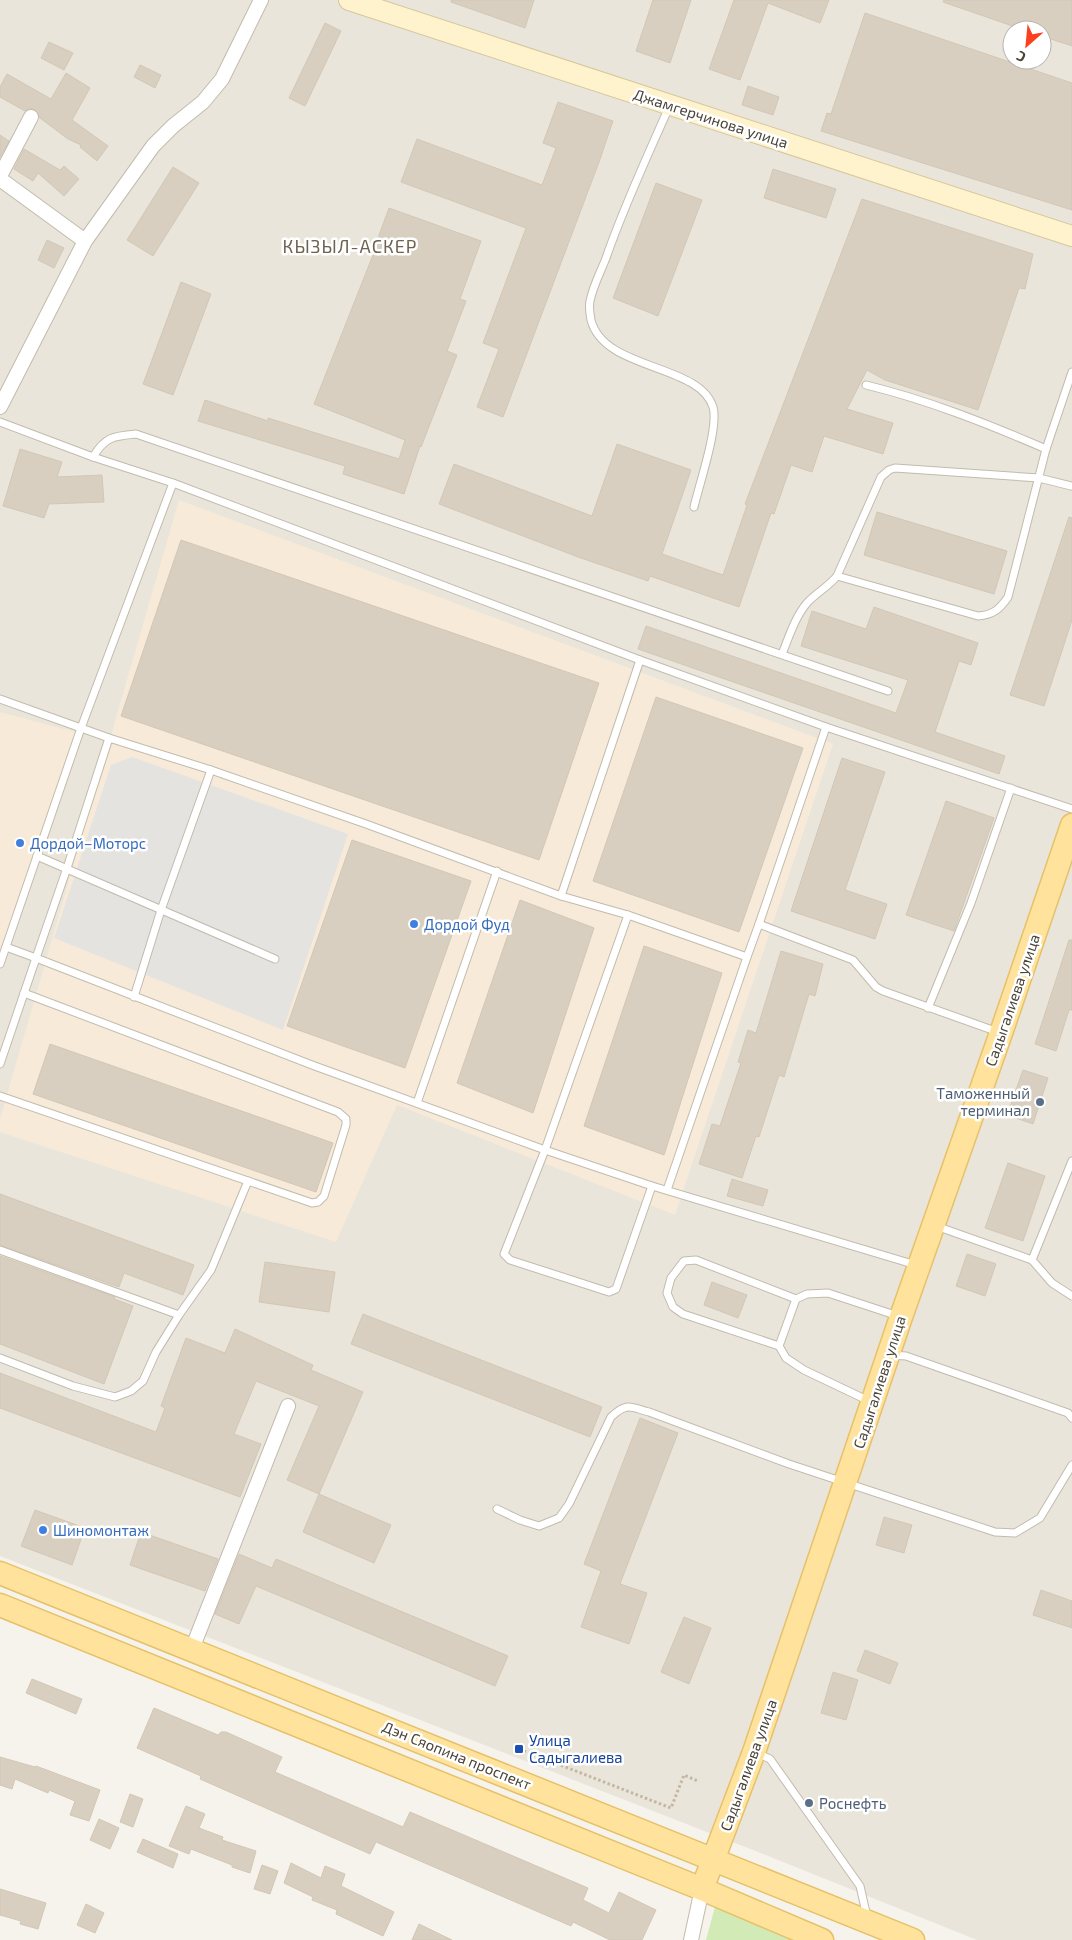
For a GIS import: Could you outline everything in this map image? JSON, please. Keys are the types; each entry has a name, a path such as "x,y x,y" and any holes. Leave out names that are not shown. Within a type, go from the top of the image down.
{"main road":[{"name":"Садыгалиева улица","path":"702,1889 754,1752 888,1354 1072,825"},
{"name":"Дэн Сяопина проспект","path":"0,1572 714,1858 913,1940"},
{"path":"0,1605 702,1889 822,1940"}],"street":[{"path":"0,407 85,241 153,146 203,102 222,79 261,0"},
{"name":"Джамгерчинова улица","path":"349,0 1072,236"},
{"path":"31,117 0,177 85,241"},
{"path":"192,1649 288,1406"},
{"name":"Садыгалиева улица","path":"691,1940 702,1889"}],"lane":[{"path":"670,105 619,219 590,301 591,319 598,336 612,348 693,384 707,395 713,408 713,429 694,507"},
{"path":"836,576 978,616 988,615 1000,609 1008,597 1046,449 1072,372"},
{"path":"866,385 906,396 970,418 1046,449"},
{"path":"0,422 92,457 172,483 640,660 826,727 1072,808"},
{"path":"92,457 107,439 120,435 136,434 888,691"},
{"path":"782,654 800,613 808,602 831,583 836,576 881,477 889,470 895,468 1039,478 1071,486"},
{"path":"0,964 81,728 172,483"},
{"path":"561,896 640,660"},
{"path":"0,699 110,738 211,770 561,896 628,915 747,957"},
{"path":"667,1190 826,727"},
{"path":"0,1064 110,738"},
{"path":"134,997 161,910 211,770"},
{"path":"928,1008 971,903 1011,788"},
{"path":"37,856 275,959"},
{"path":"417,1103 497,872"},
{"path":"628,915 545,1150 504,1254 510,1260 609,1292 616,1288 652,1186"},
{"path":"759,924 852,960 876,987 882,991 1001,1033"},
{"path":"6,947 134,997 545,1150 652,1186 919,1266"},
{"path":"0,1096 312,1203 318,1202 324,1196 346,1125 346,1119 338,1112 24,993"},
{"path":"1032,1260 1072,1161"},
{"path":"0,1358 73,1386 115,1396 130,1391 143,1381 156,1352 179,1315 211,1270 248,1181"},
{"path":"933,1224 1032,1260 1052,1283 1072,1296"},
{"path":"0,1250 179,1315"},
{"path":"796,1299 696,1260 684,1262 671,1278 666,1293 674,1307 683,1314 779,1346 786,1358 804,1370 872,1403"},
{"path":"779,1346 796,1299 807,1294 828,1293 901,1317"},
{"path":"888,1354 906,1356 1068,1413 1072,1418"},
{"path":"497,1509 520,1520 540,1526 559,1518 569,1504 611,1417 620,1408 628,1407 649,1412 789,1464 995,1532 1015,1534 1040,1518 1072,1465"},
{"path":"754,1752 770,1759 860,1886 868,1922"}],"path":[{"path":"519,1749 671,1808 684,1775 698,1781"}],"shaded area":[{"name":"КЫЗЫЛ-АСКЕР","path":"0,0 1072,0 1072,1940 977,1940 753,1850 0,1556"},
{"name":"Дордой Фуд","path":"179,500 833,744 675,1215 397,1105 336,1242 0,1132 0,1119"},
{"name":"Дордой–Моторс","path":"0,712 79,733 0,952"},
{"path":"132,757 348,834 283,1030 54,938 111,765"}],"green space":[{"path":"715,1907 800,1940 706,1940"}],"building":[{"path":"451,0 534,0 525,28 451,2"},
{"path":"653,0 691,0 670,63 636,51"},
{"path":"734,0 829,0 820,23 768,3 740,80 709,69"},
{"path":"944,0 1072,0 1072,46 1052,39 1052,20 1002,20 1002,22 943,2"},
{"path":"865,13 1002,59 1002,70 1034,70 1072,83 1072,210 821,131 827,113 831,114"},
{"path":"325,23 341,31 305,106 289,98"},
{"path":"49,42 73,53 64,70 41,58"},
{"path":"140,65 161,75 155,88 134,77"},
{"path":"66,73 90,88 72,120 108,146 97,161 80,147 81,145 68,139 40,118 35,110 30,108 25,111 0,97 0,87 7,74 51,99"},
{"path":"748,86 779,97 773,115 742,105"},
{"path":"558,102 613,121 503,417 477,407 499,349 483,343 526,228 401,182 417,139 542,185 556,148 543,143"},
{"path":"0,135 9,141 0,157"},
{"path":"24,149 60,170 64,166 79,179 64,196 38,173 33,181 14,169"},
{"path":"173,167 199,183 153,256 127,240"},
{"path":"773,169 836,189 826,218 764,198"},
{"path":"656,183 702,200 658,316 613,298"},
{"path":"862,199 1033,254 1025,289 1019,288 978,410 885,380 867,370 847,409 893,423 883,454 824,436 812,472 791,465 774,514 771,513 739,607 650,576 648,581 578,557 439,504 454,464 592,516 617,444 691,470 662,554 723,575 747,505 745,504"},
{"path":"389,208 481,241 460,299 466,301 447,351 457,355 420,446 404,494 343,474 345,466 198,421 205,400 268,421 268,418 399,459 405,440 314,404 375,250"},
{"path":"47,240 64,248 54,268 38,260"},
{"path":"181,282 211,294 173,395 143,384"},
{"path":"20,449 62,462 57,477 102,475 104,502 49,504 44,518 3,506"},
{"path":"877,512 1007,551 994,594 864,555"},
{"path":"1069,517 1072,518 1072,620 1044,706 1010,695"},
{"path":"181,540 599,683 539,860 121,716"},
{"path":"874,607 978,643 971,665 959,661 935,732 1005,756 999,774 638,649 646,626 896,713 908,680 801,646 812,611 866,629"},
{"path":"656,697 803,748 739,932 593,881"},
{"path":"842,758 885,772 845,890 887,904 875,939 791,911"},
{"path":"946,801 994,818 954,931 906,915"},
{"path":"352,840 471,881 405,1068 287,1026"},
{"path":"520,900 594,928 533,1113 457,1083"},
{"path":"1069,940 1072,940 1072,1010 1069,1010 1056,1051 1035,1044"},
{"path":"644,946 722,973 664,1155 584,1126"},
{"path":"781,951 823,964 815,996 809,994 784,1077 779,1075 759,1137 756,1136 742,1178 699,1164 712,1124 720,1126 741,1063 738,1062 748,1030 756,1033"},
{"path":"50,1044 333,1143 316,1192 33,1094"},
{"path":"1023,1070 1048,1078 1033,1124 1007,1115"},
{"path":"1008,1163 1045,1176 1023,1241 985,1228"},
{"path":"732,1179 768,1190 763,1206 727,1196"},
{"path":"0,1194 194,1265 183,1295 124,1273 119,1287 0,1245"},
{"path":"967,1254 996,1264 985,1296 956,1286"},
{"path":"0,1256 115,1297 114,1299 133,1306 104,1384 0,1344"},
{"path":"265,1262 335,1272 329,1312 259,1302"},
{"path":"712,1282 747,1295 738,1318 704,1305"},
{"path":"363,1314 602,1407 590,1437 351,1344"},
{"path":"235,1329 313,1365 311,1370 363,1392 319,1494 287,1480 319,1406 256,1381 234,1434 261,1444 240,1497 0,1408 0,1373 156,1432 165,1408 161,1406 186,1338 225,1353"},
{"path":"640,1418 678,1433 620,1584 647,1593 629,1644 581,1627 601,1571 584,1564"},
{"path":"319,1494 391,1525 374,1563 303,1532"},
{"path":"35,1510 85,1528 72,1565 21,1546"},
{"path":"884,1517 912,1525 904,1553 876,1545"},
{"path":"141,1532 218,1559 205,1591 130,1565"},
{"path":"239,1554 272,1568 276,1559 508,1656 495,1686 256,1586 239,1624 215,1614"},
{"path":"1041,1590 1072,1601 1072,1628 1033,1615"},
{"path":"684,1617 711,1628 689,1684 661,1672"},
{"path":"865,1650 898,1663 890,1684 857,1671"},
{"path":"833,1672 858,1680 846,1720 821,1713"},
{"path":"32,1679 82,1699 76,1714 26,1693"},
{"path":"154,1708 218,1735 221,1732 226,1732 282,1757 275,1772 403,1827 410,1812 588,1888 583,1900 609,1913 619,1892 656,1910 642,1940 610,1940 573,1922 571,1926 376,1842 370,1854 200,1779 201,1776 137,1748"},
{"path":"0,1757 36,1766 100,1790 89,1821 70,1815 75,1801 49,1790 48,1793 15,1779 12,1789 0,1785"},
{"path":"130,1794 143,1799 133,1827 120,1822"},
{"path":"186,1806 205,1814 199,1828 223,1837 222,1840 256,1851 250,1873 191,1849 189,1854 169,1846"},
{"path":"99,1819 119,1828 110,1849 90,1840"},
{"path":"143,1839 178,1854 173,1868 137,1852"},
{"path":"291,1863 321,1878 325,1866 345,1874 341,1886 394,1912 383,1936 336,1914 337,1910 312,1900 313,1897 284,1883"},
{"path":"262,1865 278,1871 270,1894 254,1889"},
{"path":"0,1889 46,1903 38,1929 20,1924 21,1921 0,1915"},
{"path":"86,1904 104,1913 95,1933 77,1925"},
{"path":"419,1924 452,1940 412,1940"}],"place":[{"name":"Дордой–Моторс","path":"20,843"},
{"name":"Дордой Фуд","path":"414,924"},
{"name":"Таможенный терминал","path":"1040,1102"},
{"name":"Шиномонтаж","path":"43,1530"},
{"name":"Улица Садыгалиева","path":"519,1749"},
{"name":"Роснефть","path":"809,1803"}],"district":[{"name":"КЫЗЫЛ-АСКЕР","path":"350,246"}]}
